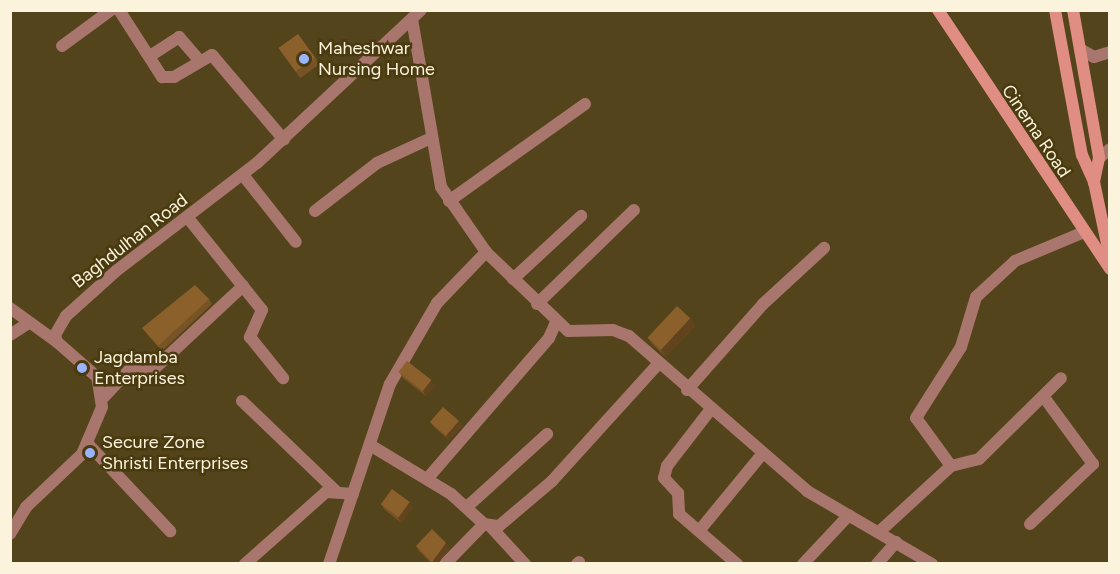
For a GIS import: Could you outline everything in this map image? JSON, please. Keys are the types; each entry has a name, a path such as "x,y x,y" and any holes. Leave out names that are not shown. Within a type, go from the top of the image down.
{"main road":[{"name":"Cinema Road","path":"938,10 1110,269"},
{"path":"1055,10 1082,155 1094,182 1110,258"},
{"path":"1073,10 1099,158 1094,182"}],"street":[{"path":"62,46 111,10"},
{"path":"119,10 168,79 207,54 218,58 284,140"},
{"path":"417,13 431,138 449,201 486,252 556,322 582,334 613,330 629,336 687,390 807,491 932,564"},
{"name":"Baghdulhan Road","path":"57,342 58,326 74,308 284,140 417,13"},
{"path":"150,56 179,37 199,60"},
{"path":"1080,49 1094,57 1110,52"},
{"path":"449,201 585,104"},
{"path":"315,211 377,163 431,138"},
{"path":"1099,158 1110,148"},
{"path":"243,175 296,242"},
{"path":"537,304 634,210"},
{"path":"513,279 581,216"},
{"path":"188,218 264,316 250,338 283,378"},
{"path":"951,466 916,418 961,347 976,297 1015,261 1084,232"},
{"path":"687,390 763,304 824,248"},
{"path":"328,564 334,534 353,494 390,384 411,345 457,279 486,252"},
{"path":"10,534 26,507 88,444 104,397 128,371 154,369 243,286"},
{"path":"10,308 27,324 57,342 97,377 104,397"},
{"path":"427,479 549,338 556,322"},
{"path":"10,334 27,324"},
{"path":"445,564 487,525 508,520 552,482 659,363"},
{"path":"879,532 951,466 979,459 1061,378"},
{"path":"1030,524 1094,464 1043,396"},
{"path":"242,401 336,491"},
{"path":"711,409 664,472 678,493 675,509 737,564"},
{"path":"468,506 547,434"},
{"path":"88,444 170,531"},
{"path":"370,445 468,506 525,564"},
{"path":"699,531 763,453"},
{"path":"245,564 321,496 336,491 353,494"},
{"path":"802,564 849,515"},
{"path":"877,564 896,543"}],"building":[{"path":"298,34 315,57 296,72 279,48"},
{"path":"195,285 209,299 158,346 142,328"},
{"path":"677,306 690,318 661,350 648,337"},
{"path":"407,361 431,380 423,391 398,372"},
{"path":"443,407 459,421 446,436 430,422"},
{"path":"392,489 410,502 399,517 381,504"},
{"path":"432,529 446,543 432,562 416,546"}],"place":[{"name":"Maheshwar Nursing Home","path":"304,59"},
{"name":"Jagdamba Enterprises","path":"82,368"},
{"name":"Secure Zone Shristi Enterprises","path":"90,453"}]}
